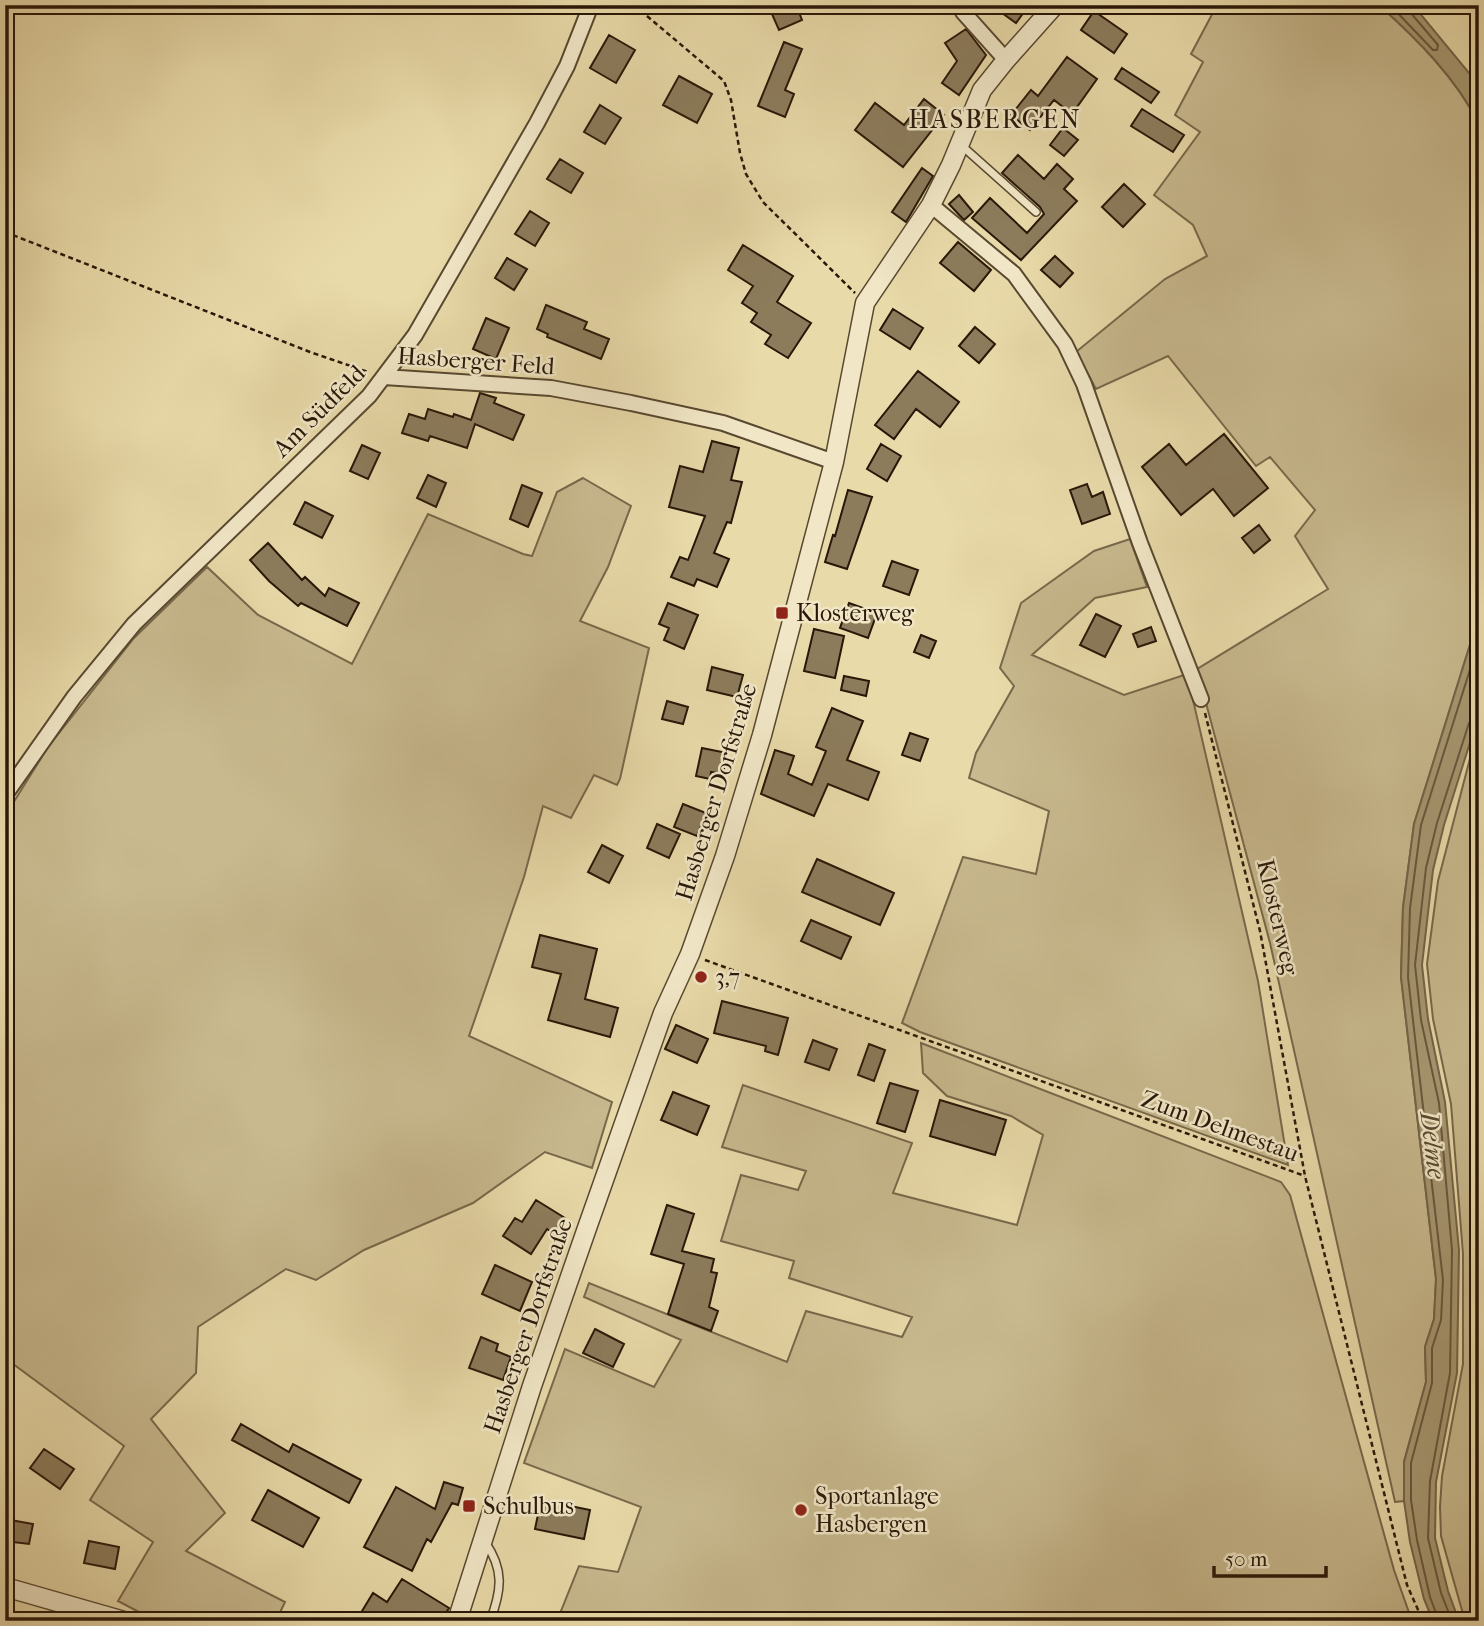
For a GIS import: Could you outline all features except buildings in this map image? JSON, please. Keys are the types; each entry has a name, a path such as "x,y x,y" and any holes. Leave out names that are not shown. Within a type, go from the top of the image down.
{"street":[{"name":"Am Südfeld","path":"5,794 74,697 134,624 369,397 384,377 415,335 537,123 568,66 591,5"},
{"path":"960,5 963,12 1006,60"},
{"name":"Hasberger Dorfstraße","path":"457,1621 532,1386 659,1025 690,954 725,856 762,735 834,462 865,303 931,205 982,90 1055,5"},
{"path":"931,205 1014,274 1066,344 1084,384 1140,543 1201,699"},
{"name":"Hasberger Feld","path":"384,377 551,388 631,403 723,424 834,462"},
{"path":"5,1587 124,1621"}],"lane":[{"path":"960,144 1036,212"},
{"path":"482,1538 493,1553 502,1580 490,1621"}],"path":[{"path":"634,5 724,81 731,100 746,174 763,202 865,303"},
{"name":"Hasberger Feld","path":"5,232 310,352 384,377"},
{"name":"Klosterweg","path":"1201,699 1260,931 1305,1176"},
{"name":"Zum Delmestau","path":"690,954 1305,1176 1408,1585 1423,1621"}],"shaded area":[{"path":"1217,5 1379,5 1435,60 1470,107 1479,124 1479,616 1414,824 1403,907 1401,977 1436,1279 1434,1319 1425,1347 1426,1382 1404,1462 1404,1501 1395,1502 1270,943 1202,688 1194,671 1328,589 1295,536 1315,510 1270,457 1256,466 1168,356 1096,389 1076,352 1165,279 1207,256 1193,225 1154,195 1200,132 1175,115 1203,62 1191,54"},
{"path":"583,478 631,506 608,567 580,621 649,648 617,785 594,775 571,818 543,806 524,877 469,1036 612,1102 592,1168 545,1152 473,1203 364,1250 316,1280 286,1269 198,1327 196,1373 151,1419 225,1513 186,1551 285,1602 276,1621 156,1621 118,1601 153,1542 90,1500 124,1446 5,1358 5,816 48,747 134,638 207,567 258,615 352,664 428,514 532,556 557,492"},
{"path":"1130,539 1147,587 1095,598 1032,655 1124,695 1187,674 1258,981 1288,1165 920,1032 902,1023 963,857 1036,874 1049,811 969,778 976,753 1014,686 1000,668 1021,603 1094,551"},
{"path":"1479,724 1479,1621 1465,1621 1441,1536 1440,1507 1442,1476 1463,1364 1463,1254 1451,1104 1433,1019 1427,964 1438,881"},
{"path":"921,1043 1281,1182 1290,1195 1394,1570 1412,1621 557,1621 579,1566 618,1572 641,1507 524,1463 565,1349 654,1387 681,1340 584,1297 589,1283 787,1362 806,1311 902,1337 912,1317 789,1278 794,1261 721,1241 741,1175 798,1190 806,1171 722,1147 743,1085 912,1143 893,1193 1017,1225 1043,1135 1011,1116 947,1096 923,1073"}],"water":[{"path":"1379,5 1413,5 1479,85 1479,124 1459,91 1435,60"},
{"name":"Delme","path":"1479,616 1479,714 1444,825 1433,870 1422,965 1428,1019 1445,1102 1459,1250 1457,1373 1436,1482 1435,1538 1448,1591 1459,1621 1433,1621 1424,1599 1410,1542 1404,1501 1404,1462 1426,1382 1425,1347 1434,1319 1436,1279 1401,977 1403,908 1414,824"}],"place":[{"name":"Klosterweg","path":"782,613"},
{"name":"3,7","path":"701,977"},
{"name":"Schulbus","path":"469,1506"},
{"name":"Sportanlage Hasbergen","path":"801,1510"}],"district":[{"name":"HASBERGEN","path":"995,119"}]}
